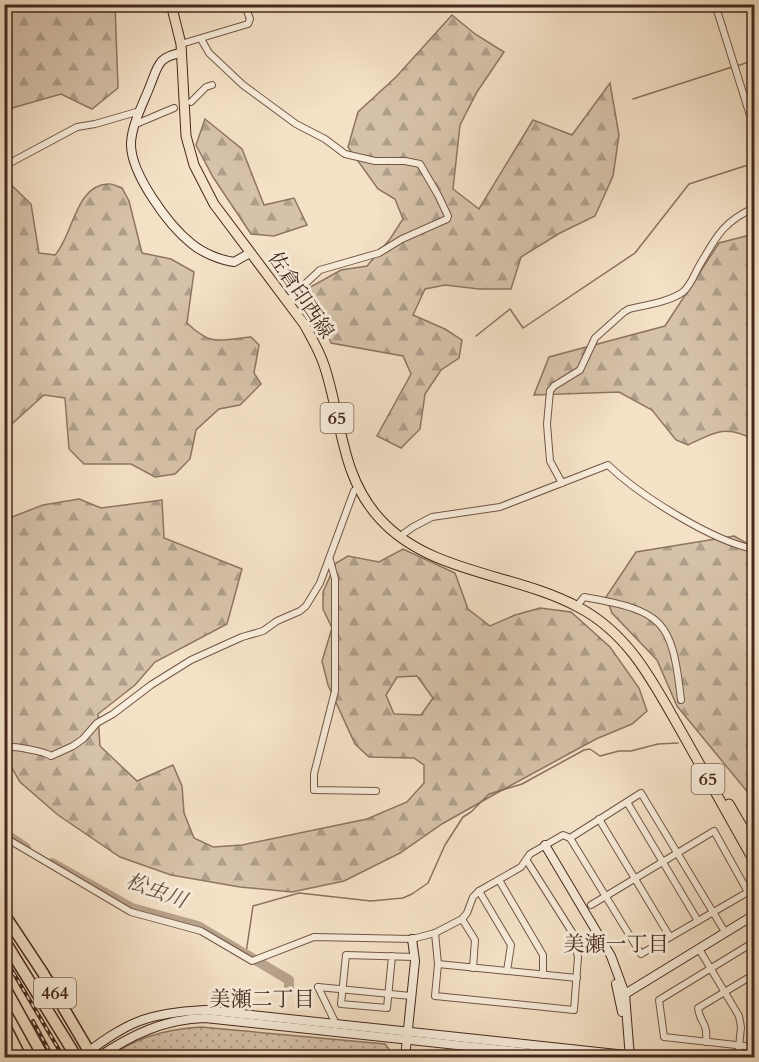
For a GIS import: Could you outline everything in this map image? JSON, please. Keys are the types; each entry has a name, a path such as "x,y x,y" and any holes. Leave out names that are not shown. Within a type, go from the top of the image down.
{"highway":[{"name":"464","path":"4,914 86,1056"},
{"name":"464","path":"4,940 86,1056"},
{"name":"464","path":"4,986 44,1058"},
{"path":"4,1024 21,1058"}],"main road":[{"name":"佐倉印西線","path":"171,4 181,48 186,136 194,165 214,204 304,324 324,365 342,446 357,488 381,520 399,537 433,556 551,594 577,606 610,629 625,643 642,664 754,861"},
{"name":"佐倉印西線","path":"662,698 754,848"}],"street":[{"path":"715,4 754,128"},
{"path":"248,11 250,19 248,24 201,39 167,55 160,63 140,111 131,142 137,173 171,224 194,246 228,262 239,260 250,253"},
{"path":"201,39 209,53 243,86 345,154 375,161 405,161 420,164 448,216 447,219 379,253 320,270 287,301"},
{"path":"191,102 206,87 212,85"},
{"path":"136,124 174,108"},
{"path":"6,165 76,127 113,120 140,111"},
{"path":"562,483 550,461 547,424 550,391 554,386 580,370 591,344 624,312 669,298 685,290 724,227 734,218 754,208"},
{"path":"399,537 432,517 500,507 608,465 639,491 658,503 735,544 754,549"},
{"path":"4,747 27,749 33,752 41,751 51,756 73,746 83,739 97,723 191,660 242,637 263,631 277,621 300,611 306,606 320,583 357,488"},
{"path":"330,559 335,579 335,691 314,774 315,790 376,791"},
{"path":"577,606 584,597 631,607 648,613 656,620 671,643 678,671 681,700"},
{"path":"570,838 641,793 725,932"},
{"path":"627,802 698,921"},
{"path":"599,819 670,937"},
{"path":"4,837 131,912 201,931 252,960 314,937 412,939 435,933 462,919 473,897 479,891 521,867 530,854 563,835 570,838 605,896 641,954 748,892 714,831 635,879 605,896 591,904"},
{"path":"545,845 593,923 604,946 619,997 628,1056"},
{"path":"435,933 438,964 435,996 574,1010 578,957 572,932 527,861"},
{"path":"499,880 543,955 543,975"},
{"path":"479,891 511,945 507,971"},
{"path":"625,994 754,915"},
{"path":"462,919 475,940 473,968"},
{"path":"405,1058 414,957 412,939"},
{"path":"754,942 659,1000 664,1037 754,1047"},
{"path":"604,946 611,956 625,994 628,1056"},
{"path":"699,949 739,1016 741,1027 738,1058"},
{"path":"393,956 387,1008 341,1004 346,955 393,956 414,957"},
{"path":"438,964 577,978"},
{"path":"706,1042 707,1028 698,1008 748,978 751,977 754,980"},
{"path":"336,1024 318,987 411,996"},
{"path":"86,1056 115,1032 137,1021 172,1012 205,1010 336,1024 500,1049 577,1058"},
{"path":"86,1056 143,1031 189,1018 213,1018 407,1035"},
{"path":"500,1049 654,1058"}],"green space":[{"path":"4,5 115,5 118,88 92,109 61,94 5,110"},
{"path":"452,15 475,34 504,52 477,92 460,125 453,189 479,209 533,120 572,135 610,83 619,135 613,176 595,216 560,233 521,257 511,289 479,289 445,285 425,289 413,315 445,329 462,340 459,358 441,370 425,394 420,429 401,448 377,436 411,374 403,356 331,343 305,290 341,270 367,266 390,239 403,219 395,199 378,189 348,147 358,112 396,77"},
{"path":"205,119 242,149 264,205 294,198 307,225 274,236 251,234 213,177 196,145"},
{"path":"5,179 31,204 39,253 55,255 61,247 81,202 88,193 108,184 122,188 129,201 142,253 171,259 194,272 187,323 210,339 251,337 259,345 254,373 261,384 240,405 219,409 196,430 190,459 175,474 155,477 131,464 84,464 69,449 65,398 44,395 5,430"},
{"path":"754,234 754,440 728,431 713,433 688,445 676,440 652,410 619,392 534,395 549,357 665,326 719,243"},
{"path":"79,499 101,508 162,500 164,538 242,569 227,624 155,662 135,685 98,714 100,746 137,781 173,765 182,786 184,813 194,838 213,847 242,845 367,819 407,802 424,783 424,765 414,758 369,757 355,744 328,685 322,661 332,628 323,609 323,592 336,563 348,556 379,562 403,549 455,573 468,609 490,626 515,615 540,608 571,612 610,647 639,688 647,711 632,724 596,739 495,794 442,824 400,853 344,881 292,892 240,887 171,875 120,857 58,815 20,782 5,756 4,520 43,505","holes":["417,676 433,698 421,715 394,714 386,695 397,677"]},
{"path":"734,536 751,546 754,559 749,615 754,617 754,800 677,706 657,660 612,613 606,597 636,552"},
{"path":"201,1027 385,1044 395,1057 110,1057 130,1044 153,1035"}],"waterway":[{"path":"591,4 599,7 607,4"},
{"path":"737,66 754,60"},
{"path":"633,99 732,67"},
{"path":"476,336 510,309 523,328 635,253 689,184 754,163"},
{"path":"246,953 253,906 299,893 371,901 403,898 428,883 445,845 463,817 489,794 522,784 584,750 590,749 600,756 658,744 678,743"},
{"name":"松虫川","path":"4,833 26,848"},
{"name":"松虫川","path":"52,863 132,908 198,926 289,980 289,987"}],"railway":[{"path":"4,957 64,1058"},
{"path":"33,1021 53,1058"}],"district":[{"name":"美瀬一丁目","path":"616,944"},
{"name":"美瀬二丁目","path":"262,999"}]}
